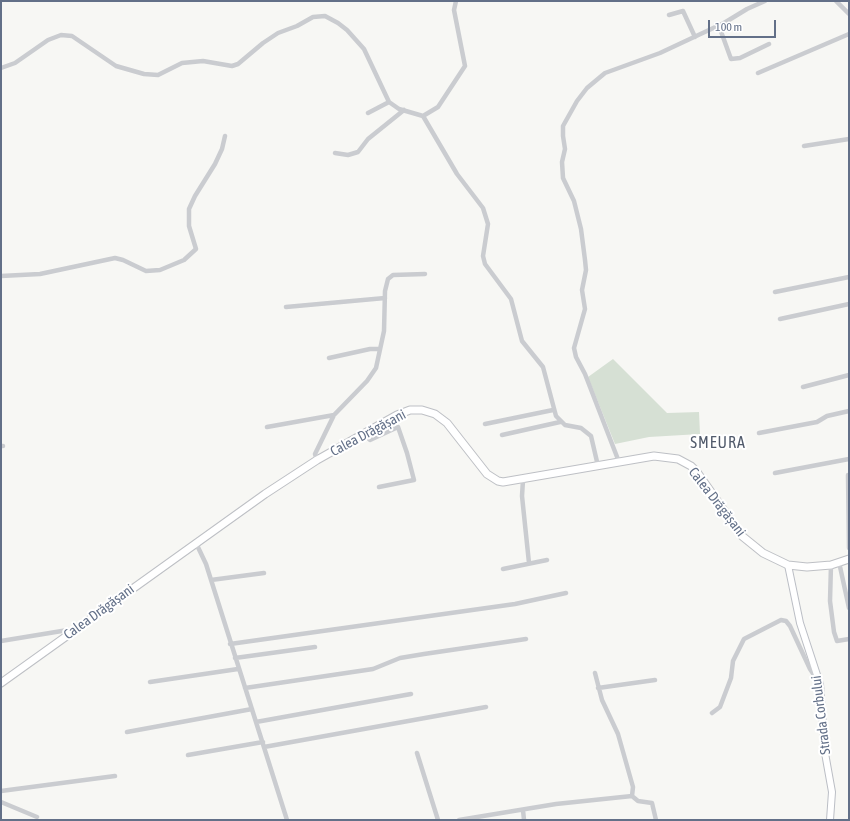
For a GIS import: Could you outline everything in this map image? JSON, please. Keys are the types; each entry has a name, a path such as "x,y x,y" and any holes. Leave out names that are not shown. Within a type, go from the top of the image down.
{"main road":[{"name":"Calea Drăgășani","path":"1,683 265,494 317,460 398,415 410,410 422,410 435,414 447,423 483,469 492,478 503,482 523,480 620,462 664,456 685,462 697,472 742,536 755,548 788,565 807,568 831,565 849,559"}],"street":[{"path":"423,116 438,107 466,66 454,10 456,1"},
{"path":"620,462 585,374 576,357 574,348 585,309 582,290 586,270 581,229 574,201 562,178 562,162 565,149 562,136 563,126 577,101 587,88 605,73 660,53 719,26 747,9 765,1"},
{"path":"836,1 849,14"},
{"path":"669,16 682,11 695,37"},
{"path":"1,68 15,63 48,40 61,34 72,36 116,66 144,74 158,75 182,63 203,61 232,66 238,64 263,43 278,33 297,26 313,17 325,16 347,30 364,49 388,102 393,106 423,116 457,174 486,213 488,224 483,256 485,264 514,305 518,329 522,341 538,360 546,375 553,410 560,422 564,425 581,428 591,436 598,466"},
{"path":"719,26 731,59 740,58 769,44"},
{"path":"758,73 849,34"},
{"path":"368,113 388,102"},
{"path":"335,153 348,155 358,152 368,140 404,110"},
{"path":"1,276 40,274 115,258 123,260 146,271 160,270 184,260 196,249 189,226 189,209 194,196 215,164 222,149 225,136"},
{"path":"804,146 849,139"},
{"path":"317,460 315,454 334,415 373,375 386,318 385,298 388,279 393,275 425,274"},
{"path":"775,292 849,277"},
{"path":"286,307 385,298"},
{"path":"780,319 849,304"},
{"path":"329,358 370,349 380,349"},
{"path":"803,387 849,375"},
{"path":"485,424 553,410"},
{"path":"759,433 817,422 827,416 849,411"},
{"path":"268,427 334,415"},
{"path":"502,435 560,422"},
{"path":"364,434 370,440 398,427 407,453 414,480 379,487"},
{"path":"775,474 849,459"},
{"path":"848,475 849,548"},
{"path":"523,480 522,496 529,563"},
{"path":"196,543 206,564 230,644 287,820"},
{"path":"503,569 547,560"},
{"path":"839,562 849,608"},
{"name":"Strada Corbului","path":"788,565 800,623 820,684 825,753 832,792 830,820"},
{"path":"831,565 830,601 834,632 837,640 849,639"},
{"path":"211,580 264,573"},
{"path":"230,644 515,604 566,593"},
{"path":"712,713 720,707 731,678 733,661 744,639 781,620 786,621 790,626 810,669 820,684"},
{"path":"1,641 75,629"},
{"path":"245,688 373,669 400,658 526,639"},
{"path":"235,658 315,647"},
{"path":"150,682 238,669"},
{"path":"595,673 598,688 618,734 633,787 632,796"},
{"path":"598,688 655,680"},
{"path":"256,722 411,694"},
{"path":"188,755 263,745 486,707"},
{"path":"127,732 252,709"},
{"path":"417,753 438,820"},
{"path":"1,791 115,776"},
{"path":"459,820 556,804 632,796 638,801 652,803 656,820"},
{"path":"1,802 37,817"},
{"path":"523,810 524,820"}],"shaded area":[{"path":"613,359 667,413 699,412 700,434 649,437 615,444 588,377"}],"district":[{"name":"SMEURA","path":"718,443"}]}
